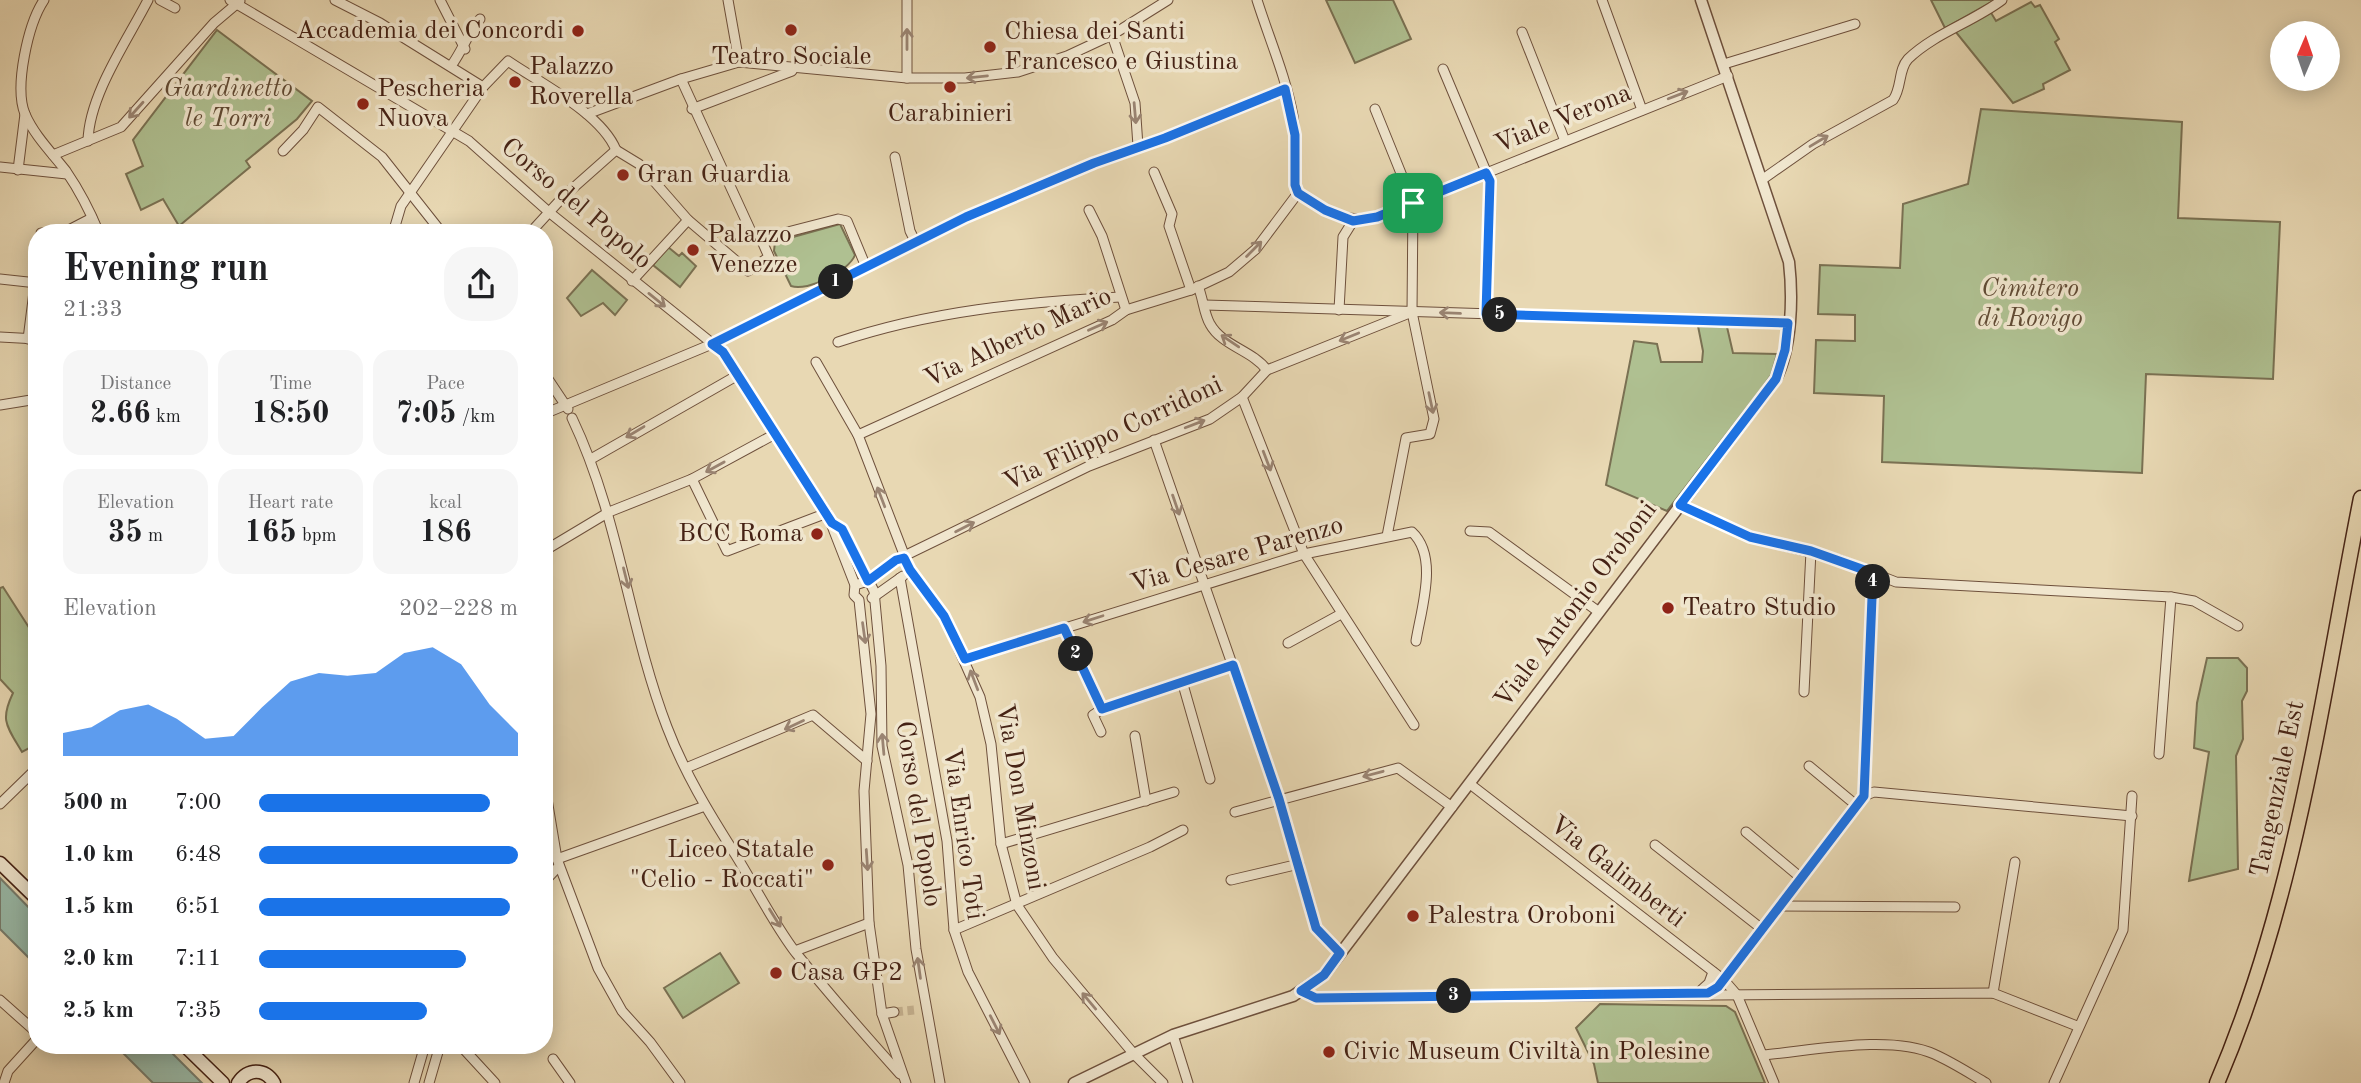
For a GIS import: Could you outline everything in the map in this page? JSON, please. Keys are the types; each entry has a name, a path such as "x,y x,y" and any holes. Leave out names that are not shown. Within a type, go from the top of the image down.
{"main road":[{"name":"Tangenziale Est","path":"2217,1083 2256,981 2283,887 2361,498"},
{"path":"0,863 28,890"},
{"path":"193,1054 223,1083"},
{"path":"206,1067 229,1077 242,1079 264,1072 274,1083"}],"street":[{"path":"88,141 88,125 95,104 148,0"},
{"path":"160,0 175,8"},
{"path":"335,0 483,87"},
{"path":"440,0 465,49"},
{"path":"728,0 739,62"},
{"path":"907,0 907,78"},
{"path":"587,114 681,79 739,62 795,70 907,78 965,78 1018,72 1067,56 1112,35 1168,0"},
{"path":"1257,0 1285,89 1295,135 1295,185 1298,193 1325,210 1353,221 1343,237 1339,310"},
{"path":"1602,0 1642,110"},
{"name":"Viale Antonio Oroboni","path":"1074,1083 1173,1035 1301,991 1324,975 1776,379 1785,350 1788,323 1789,262 1701,0"},
{"path":"1763,180 1813,144 1894,100 1906,61 1934,39 2002,0"},
{"path":"18,170 25,114 25,53 39,1"},
{"path":"53,155 121,127 236,2"},
{"name":"Corso del Popolo","path":"236,2 454,131 505,170 550,213 632,281 723,352 827,513 855,585 854,595 859,600 872,714 864,791 869,923 883,1014 904,1080"},
{"path":"451,66 465,49 467,34 480,19"},
{"path":"1724,64 1855,24"},
{"path":"1522,32 1565,141"},
{"path":"1112,35 1135,103 1138,146"},
{"path":"396,224 401,206 483,87 508,61 587,114 611,138 616,149 639,164 688,220 748,271 769,257 761,239"},
{"path":"1443,69 1490,181 1486,314"},
{"path":"692,109 795,70"},
{"name":"Viale Verona","path":"1353,221 1377,217 1728,76"},
{"path":"681,79 692,109 754,238 761,239 838,219 847,221 866,267"},
{"path":"553,413 569,411 712,344 966,217 1285,89"},
{"path":"282,151 303,130 317,107 382,157 435,224"},
{"path":"1375,109 1413,203 1412,312 1434,430 1430,434 1406,438 1387,536"},
{"path":"25,114 67,174 95,224"},
{"path":"539,224 563,197 616,149"},
{"path":"895,157 910,231 916,243"},
{"path":"0,167 67,174"},
{"path":"1154,172 1172,214 1169,226 1194,288 1205,305 1210,326 1227,341 1253,355 1266,370"},
{"name":"Via Alberto Mario","path":"858,435 1112,320 1126,310 1194,288 1229,272 1256,249 1298,193"},
{"path":"1089,210 1102,236 1126,310"},
{"path":"80,224 92,218"},
{"path":"632,281 688,220"},
{"path":"0,279 28,282"},
{"path":"838,342 879,328 991,306 1120,297"},
{"path":"1205,305 1788,323"},
{"name":"Via Filippo Corridoni","path":"868,581 896,560 1089,466 1210,418 1242,397 1266,370 1412,312"},
{"path":"0,337 28,339"},
{"name":"Via Don Minzoni","path":"816,362 858,435 904,558 944,616 980,696 991,744 1001,844 1017,905 1053,958 1133,1053 1163,1083"},
{"path":"591,459 738,375"},
{"path":"553,387 569,411 591,459 609,512 645,655 667,727 705,806 795,951 904,1080"},
{"path":"1242,397 1304,554 1414,724"},
{"path":"0,405 28,400"},
{"path":"553,546 609,512 692,479 775,434"},
{"path":"1154,440 1279,799 1316,928 1340,953"},
{"path":"692,479 727,551 827,513"},
{"path":"1680,505 1750,537 1811,551 1896,582 2171,597 2194,601 2238,626"},
{"name":"Corso del Popolo","path":"832,523 842,529 874,588 881,666 882,746 908,865 925,1009 940,1083"},
{"path":"1469,531 1489,532 1599,612"},
{"name":"Via Cesare Parenzo","path":"965,659 1304,554 1412,532 1423,542 1427,560 1416,641"},
{"path":"1804,692 1811,551"},
{"path":"859,600 868,601 910,570"},
{"path":"1864,796 1873,573"},
{"name":"Via Enrico Toti","path":"900,578 947,841 954,930 968,972 1025,1083"},
{"path":"855,585 868,581"},
{"path":"2159,754 2171,597"},
{"path":"1288,643 1341,614"},
{"path":"1064,628 1102,709"},
{"path":"1101,732 1093,715 1102,709 1233,665"},
{"path":"1182,681 1210,779"},
{"path":"686,768 813,715 867,761"},
{"path":"1135,736 1146,801"},
{"path":"1809,766 1856,804"},
{"path":"1235,812 1398,768 1452,807"},
{"path":"0,804 28,777"},
{"name":"Via Galimberti","path":"1470,784 1724,980 1737,995 1774,1083"},
{"path":"1001,844 1174,792"},
{"path":"1703,993 1724,980 1864,796 1874,792 2132,816"},
{"path":"2054,1083 2077,1026 2123,930 2133,796"},
{"path":"553,870 558,863 705,806"},
{"path":"954,930 1017,905 1183,830"},
{"path":"1746,832 1800,877"},
{"path":"553,834 558,863 598,968 616,1000 680,1083"},
{"path":"1655,845 1762,929"},
{"path":"1993,993 2015,862"},
{"path":"1231,880 1298,864"},
{"path":"1779,906 1955,907"},
{"path":"795,951 869,923"},
{"path":"1703,993 1713,972"},
{"path":"1301,991 1316,998 1703,993 1993,993 2077,1026"},
{"path":"0,1000 28,1024"},
{"path":"914,1010 925,1009"},
{"path":"883,1014 894,1012"},
{"path":"1173,1035 1188,1083"},
{"path":"1763,1055 1866,1046 1901,1048 1933,1053 1986,1083"},
{"path":"4,1083 8,1071 28,1050"},
{"path":"414,1083 422,1054"},
{"path":"429,1083 437,1054"},
{"path":"468,1054 495,1083"},
{"path":"553,1059 570,1083"}],"green space":[{"path":"1326,0 1393,0 1411,39 1355,63"},
{"path":"1931,0 1995,0 1945,28"},
{"path":"2031,2 2035,7 2040,5 2059,39 2055,42 2070,70 2043,84 2044,89 2013,103 1955,31 1990,11 1996,21"},
{"name":"Giardinetto le Torri","path":"217,30 312,101 297,119 246,161 250,167 181,224 178,224 163,199 141,210 126,174 143,166 133,140"},
{"name":"Cimitero di Rovigo","path":"1981,109 2182,122 2178,218 2280,222 2273,379 2146,374 2142,473 1882,462 1884,396 1814,393 1816,340 1855,341 1855,315 1818,314 1820,265 1900,268 1903,204 1968,184"},
{"path":"840,224 855,255 851,261 827,279 807,286 791,286 774,251 775,242"},
{"path":"668,247 679,256 682,253 696,266 680,287 653,265"},
{"path":"592,270 627,300 615,315 603,303 581,316 567,298"},
{"path":"1698,326 1727,327 1733,353 1777,354 1771,375 1667,511 1606,485 1634,341 1657,344 1661,362 1702,362 1703,351"},
{"path":"3,587 28,626 28,749 22,752 12,735 6,716 13,693 0,679 0,588"},
{"path":"2207,658 2238,658 2247,668 2247,691 2242,701 2243,739 2236,756 2238,869 2189,881 2209,752 2194,748 2197,703"},
{"path":"720,953 739,983 683,1018 664,988"},
{"path":"1600,1004 1726,1006 1735,1012 1765,1083 1598,1083 1594,1064 1576,1028"}],"shaded area":[{"path":"0,878 28,907 28,957 0,929"},
{"path":"124,1054 173,1054 202,1083 153,1083"}],"tunnel":[{"path":"894,1012 914,1010"}],"place":[{"name":"Teatro Sociale","path":"791,30"},
{"name":"Accademia dei Concordi","path":"578,31"},
{"name":"Chiesa dei Santi Francesco e Giustina","path":"990,47"},
{"name":"Palazzo Roverella","path":"515,82"},
{"name":"Carabinieri","path":"950,87"},
{"name":"Pescheria Nuova","path":"363,104"},
{"name":"Gran Guardia","path":"623,175"},
{"name":"Palazzo Venezze","path":"693,250"},
{"name":"BCC Roma","path":"817,534"},
{"name":"Teatro Studio","path":"1668,608"},
{"name":"Liceo Statale \"Celio - Roccati\"","path":"828,865"},
{"name":"Palestra Oroboni","path":"1413,916"},
{"name":"Casa GP2","path":"776,973"},
{"name":"Civic Museum Civiltà in Polesine","path":"1329,1052"}],"route":[{"path":"1285,89 1295,135 1295,185 1298,193 1325,210 1353,221 1377,217 1413,203 1486,173 1490,181 1486,314 1788,323 1781,370 1776,379 1680,505 1750,537 1811,551 1873,573 1864,796 1718,987 1708,993 1316,998 1306,995 1301,991 1324,975 1340,953 1316,928 1279,799 1233,665 1102,709 1064,628 965,659 944,616 904,558 896,560 868,581 842,529 832,523 723,352 712,344 966,217 1094,163 1165,138 1285,89"}]}
